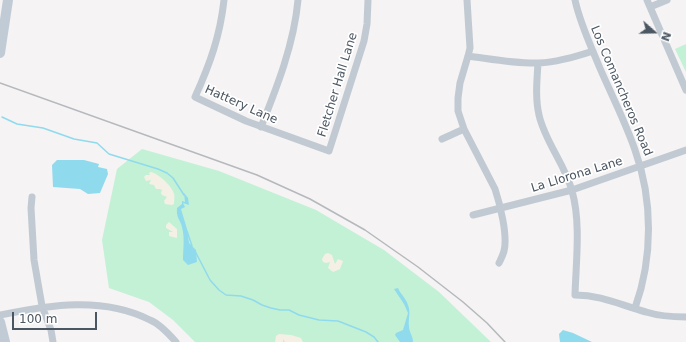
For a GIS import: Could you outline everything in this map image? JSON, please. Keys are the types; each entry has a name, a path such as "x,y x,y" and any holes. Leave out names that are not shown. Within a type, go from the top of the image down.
{"main road":[{"path":"0,53 8,0"},
{"path":"0,322 5,342"}],"street":[{"name":"Hattery Lane","path":"224,0 220,29 215,48 195,97 261,127 329,151"},
{"path":"261,127 277,87 294,25 298,0"},
{"name":"Fletcher Hall Lane","path":"329,151 364,42 367,24 368,0"},
{"path":"467,0 469,32 468,56 460,83 458,111 464,129 495,189 500,208 505,242 504,251 499,263"},
{"name":"Los Comancheros Road","path":"575,0 582,28 623,121 640,166 648,204 649,224 644,281 635,308"},
{"path":"666,0 648,3 686,90"},
{"path":"468,56 538,63 568,59 593,51"},
{"path":"538,63 537,106 539,117 572,190 576,214 574,295 597,296 660,315 686,318"},
{"path":"442,139 464,129"},
{"name":"La Llorona Lane","path":"473,215 572,190 686,150"},
{"path":"32,197 31,208 34,260 42,306 53,342"},
{"path":"0,315 42,306 74,304 106,306 152,320 176,342"}],"green space":[{"path":"686,44 686,72 675,49"},
{"path":"142,149 219,171 316,210 384,250 439,292 491,342 195,342 173,320 149,302 109,288 102,240 117,169"}],"sand":[{"path":"151,172 171,187 174,195 174,204 165,204 164,201 167,197 162,195 162,190 156,189 154,185 149,184 151,180 146,181 144,177 146,175 150,175 149,173"},
{"path":"169,222 177,229 177,238 169,236 169,232 173,232 166,228 166,225"},
{"path":"328,253 332,255 335,264 338,259 343,261 340,269 333,272 328,268 330,262 323,262 322,259 325,254"},
{"path":"279,334 301,338 303,342 285,342 283,339 283,342 275,342 276,336"}],"water":[{"path":"57,160 84,160 99,164 98,167 107,169 108,174 100,193 88,194 80,189 53,187 52,165"},
{"path":"184,193 188,198 189,205 183,203 185,207 181,209 187,229 189,243 196,250 197,262 188,265 183,260 184,239 177,211 177,208 182,204 182,201 185,202"},
{"path":"398,288 406,300 409,308 409,329 413,342 400,342 395,335 403,330 408,313 394,289"},
{"path":"563,330 592,342 560,342 559,334"}],"waterway":[{"path":"2,117 17,124 43,128 74,139 97,143 109,154 158,169 167,173 173,178 184,195"},
{"path":"187,231 192,246"},
{"path":"195,251 210,280 226,295 241,296 271,308 289,310 299,315 319,320 338,321 366,332 374,337 378,342"}],"railway":[{"path":"0,83 257,175 310,199 365,230 418,267 463,302 487,323 505,342"}]}
